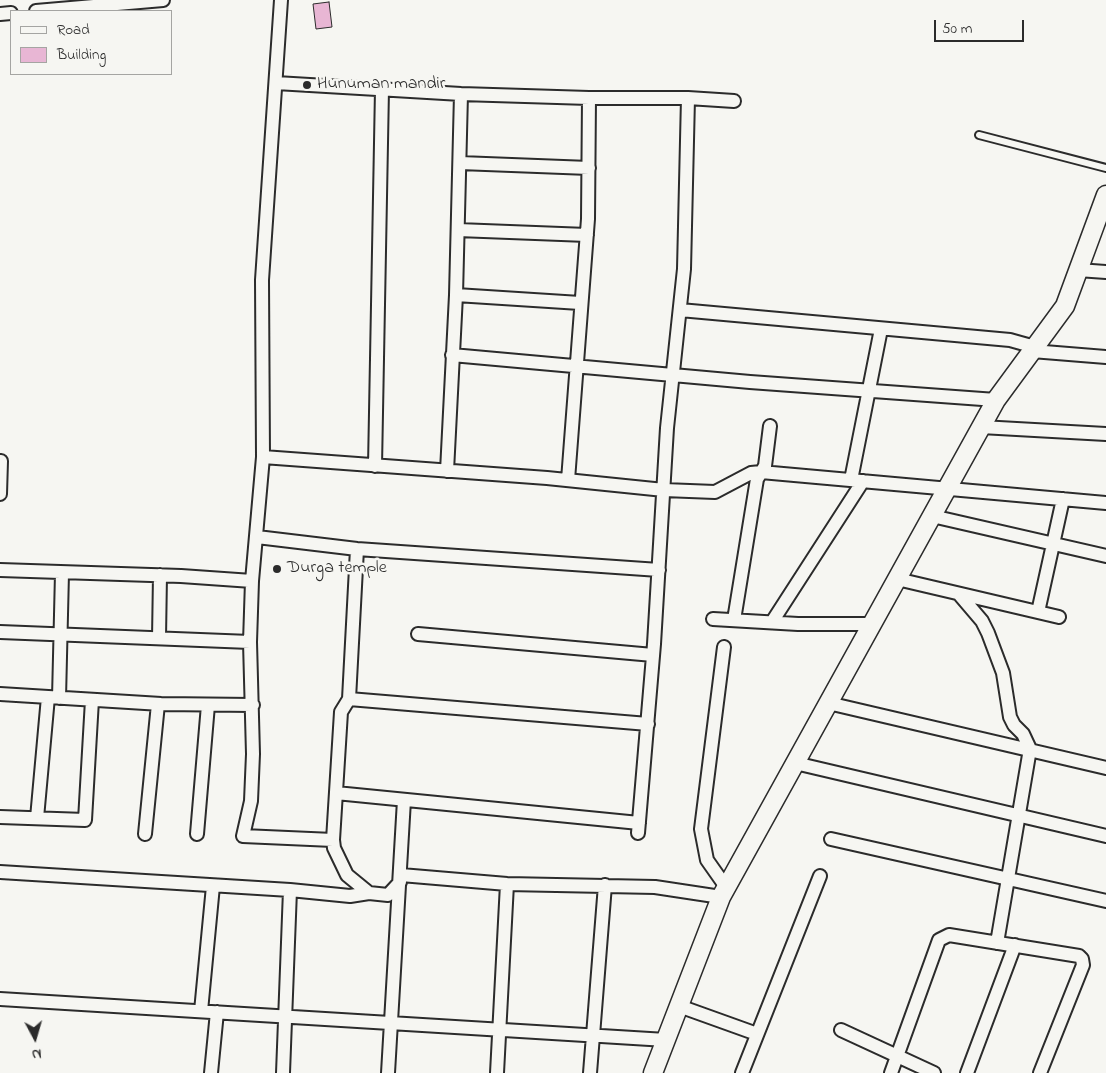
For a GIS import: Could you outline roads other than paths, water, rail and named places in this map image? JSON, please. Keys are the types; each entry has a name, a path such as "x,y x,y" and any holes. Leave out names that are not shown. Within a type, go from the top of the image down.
{"street":[{"path":"48,10 163,0"},
{"path":"281,0 262,280 263,457 252,581 250,642 253,705 250,801 243,836 333,840"},
{"path":"276,83 461,94 589,98 688,98 734,101"},
{"path":"374,466 382,89"},
{"path":"447,471 456,295 461,94"},
{"path":"568,480 580,303 587,235 589,98"},
{"path":"336,793 639,828 659,570 667,428 684,269 688,171 688,98"},
{"path":"460,163 589,168"},
{"path":"653,1073 724,892 996,400 1065,306 1078,270 1100,230 1106,195"},
{"path":"458,230 587,235"},
{"path":"1078,270 1106,272"},
{"path":"456,295 580,303"},
{"path":"680,310 1010,340 1033,349 1106,357"},
{"path":"772,622 857,480 867,391 881,328"},
{"path":"452,355 673,376 996,400"},
{"path":"734,620 757,479 765,466 770,426"},
{"path":"981,427 1106,434"},
{"path":"263,457 568,480 664,490 715,492 751,473 761,472 1106,503"},
{"path":"0,494 1,461"},
{"path":"1038,612 1064,500"},
{"path":"932,516 1106,556"},
{"path":"257,537 357,549 659,570"},
{"path":"357,549 349,699 341,712 333,840 334,848 347,875 369,893"},
{"path":"0,570 160,575 252,581"},
{"path":"37,818 61,634 62,573"},
{"path":"159,638 160,575"},
{"path":"897,579 1059,617"},
{"path":"959,594 982,621 988,633 1003,673 1010,717 1014,725 1023,734 1030,749 1006,879 997,943"},
{"path":"713,619 872,624"},
{"path":"0,632 250,642"},
{"path":"418,634 653,655"},
{"path":"724,647 701,829 707,860 724,892"},
{"path":"0,694 158,704 253,705"},
{"path":"349,699 648,724"},
{"path":"0,817 84,820 92,700"},
{"path":"828,703 1106,768"},
{"path":"145,834 158,704"},
{"path":"197,834 208,705"},
{"path":"795,764 1106,836"},
{"path":"388,1073 404,800"},
{"path":"831,840 1106,901"},
{"path":"0,872 290,890 350,896 369,893 388,895 400,878"},
{"path":"742,1073 820,876"},
{"path":"400,878 507,884 655,887 724,892"},
{"path":"497,1073 507,884"},
{"path":"201,1011 213,886"},
{"path":"590,1073 606,886"},
{"path":"283,1073 290,890"},
{"path":"891,1073 939,940 949,934 1078,956 1082,959 1082,965 1040,1073"},
{"path":"967,1073 1015,946"},
{"path":"0,999 666,1040"},
{"path":"679,1006 757,1034"},
{"path":"211,1073 217,1012"},
{"path":"841,1030 934,1073"}],"lane":[{"path":"979,134 1106,168"}],"place":[{"name":"Hunuman mandir","path":"307,85"},
{"name":"Durga temple","path":"277,569"}]}
